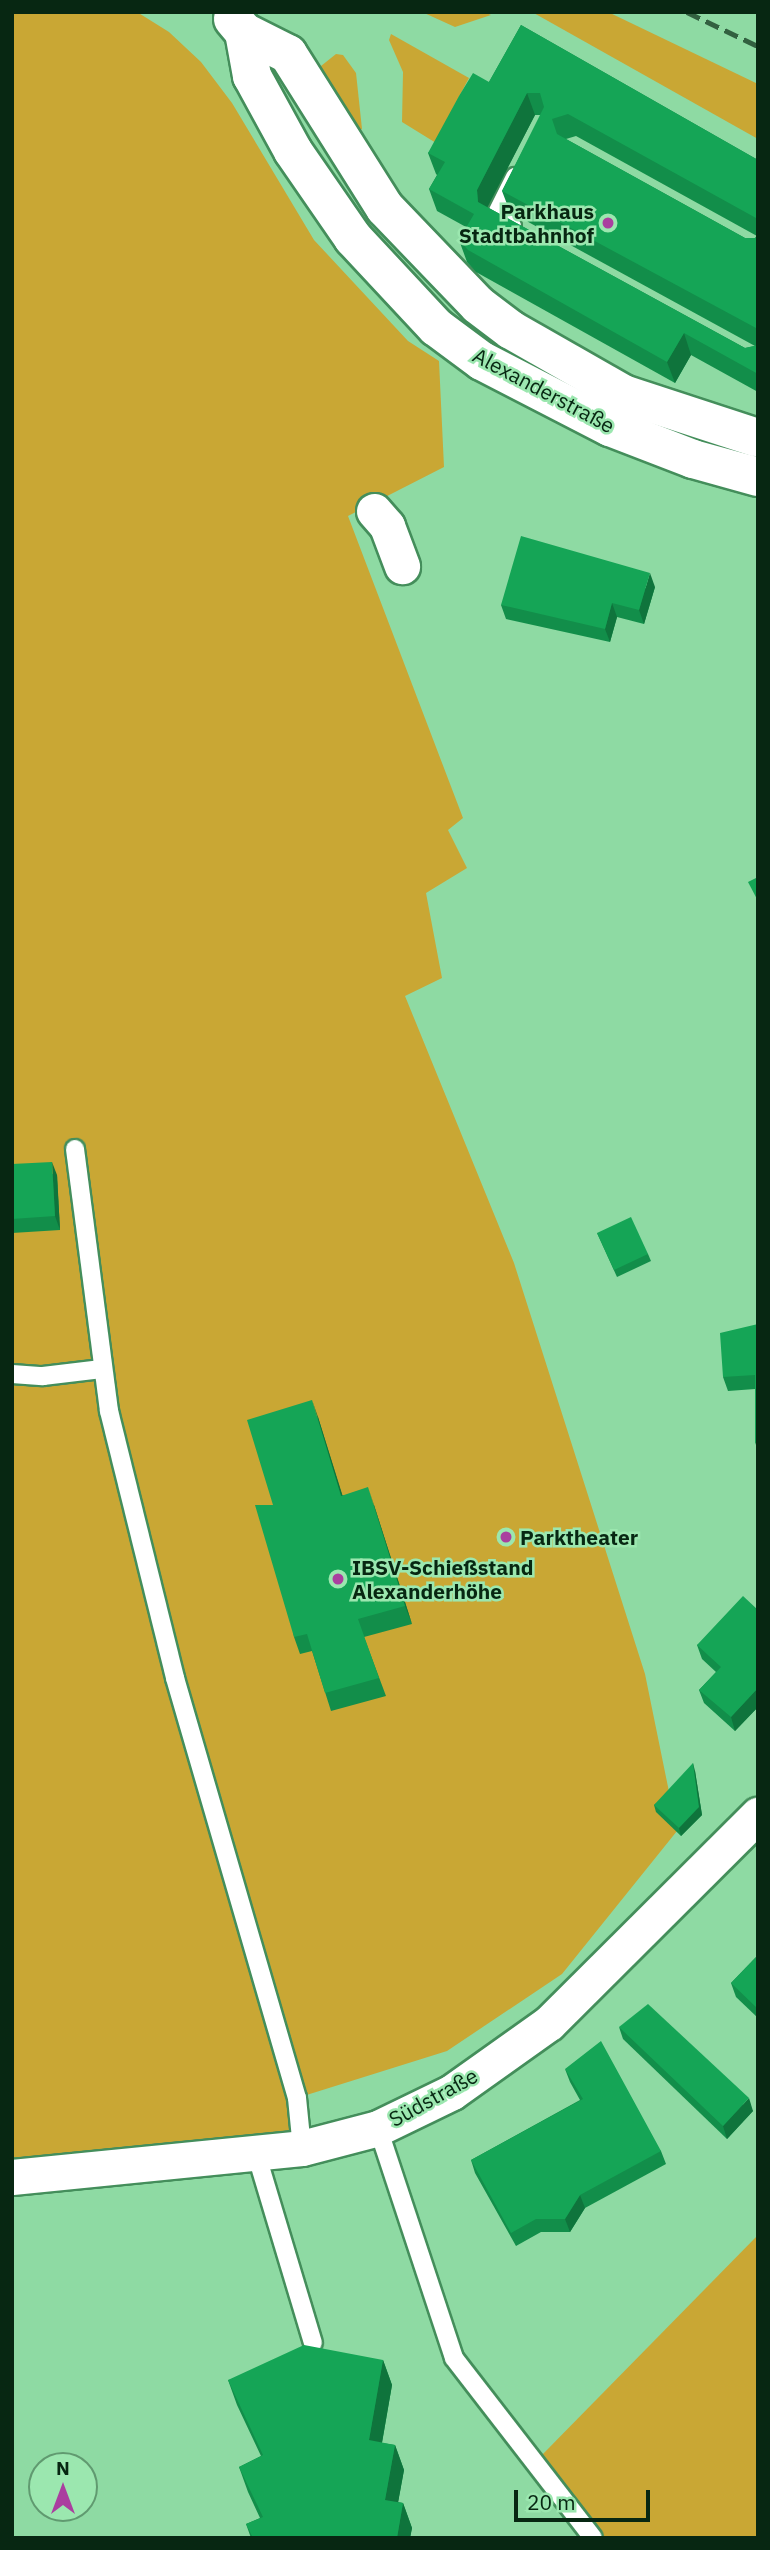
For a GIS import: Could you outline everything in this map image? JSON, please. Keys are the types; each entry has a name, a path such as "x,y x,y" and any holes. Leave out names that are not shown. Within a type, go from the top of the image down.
{"street":[{"name":"Alexanderstraße","path":"235,22 288,54 385,208 478,305 511,330 623,394 758,438"},
{"name":"Alexanderstraße","path":"235,22 252,76 293,151 354,238 436,327 482,361 610,427 693,459 758,477"},
{"path":"374,510 387,526 402,566"},
{"name":"Südstraße","path":"12,2177 302,2148 378,2128 452,2092 549,2023 758,1815"}],"lane":[{"path":"524,159 495,217 531,236"},
{"path":"75,1149 102,1368 175,1678 297,2098 302,2148"},
{"path":"12,1374 43,1376 102,1368"},
{"path":"378,2128 454,2358 593,2538"},
{"path":"256,2153 313,2343"}],"shaded area":[{"path":"12,12 137,12 169,32 201,62 232,103 314,240 408,341 439,361 444,467 348,516 463,818 448,830 467,868 426,893 442,978 405,996 514,1263 645,1674 677,1831 562,1974 447,2051 297,2098 294,2137 12,2167"},
{"path":"422,12 484,12 491,15 455,27"},
{"path":"532,12 608,12 758,84 758,139"},
{"path":"391,34 469,78 453,108 449,151 402,122 403,72 389,40"},
{"path":"336,54 343,55 356,73 362,129 352,135 316,70"},
{"path":"758,2235 758,2538 594,2538 542,2455"}],"building":[{"name":"Parkhaus Stadtbahnhof","path":"521,25 758,160 758,222 756,218 568,114 552,119 557,134 745,238 755,238 758,235 758,337 756,328 502,191 544,107 540,93 527,93 477,190 478,202 745,348 758,345 758,374 684,333 667,362 468,250 459,240 474,214 429,189 445,162 428,153 473,73 489,82"},
{"path":"521,536 650,573 639,610 612,603 605,629 501,605"},
{"path":"758,877 758,901 748,882"},
{"path":"52,1162 55,1216 12,1219 12,1164"},
{"path":"631,1217 648,1254 614,1270 597,1233"},
{"path":"758,1324 758,1442 755,1442 755,1375 723,1377 720,1333"},
{"name":"IBSV-Schießstand Alexanderhöhe","path":"312,1400 341,1496 368,1487 405,1606 358,1619 379,1678 325,1693 307,1634 294,1637 255,1505 273,1505 247,1420"},
{"path":"743,1596 758,1610 758,1688 731,1717 699,1690 721,1667 697,1645"},
{"path":"693,1763 699,1807 679,1828 654,1805"},
{"path":"758,1955 758,2009 731,1983"},
{"path":"648,2004 749,2098 723,2126 619,2027"},
{"path":"601,2041 661,2151 580,2195 565,2219 536,2219 511,2233 471,2160 583,2099 565,2069"},
{"path":"304,2345 383,2360 369,2440 395,2445 385,2500 403,2503 397,2538 253,2538 246,2524 263,2517 239,2467 263,2455 228,2380"}],"railway":[{"path":"687,12 758,46"}],"place":[{"name":"Parkhaus Stadtbahnhof","path":"608,223"},
{"name":"Parktheater","path":"506,1537"},
{"name":"IBSV-Schießstand Alexanderhöhe","path":"338,1579"}]}
